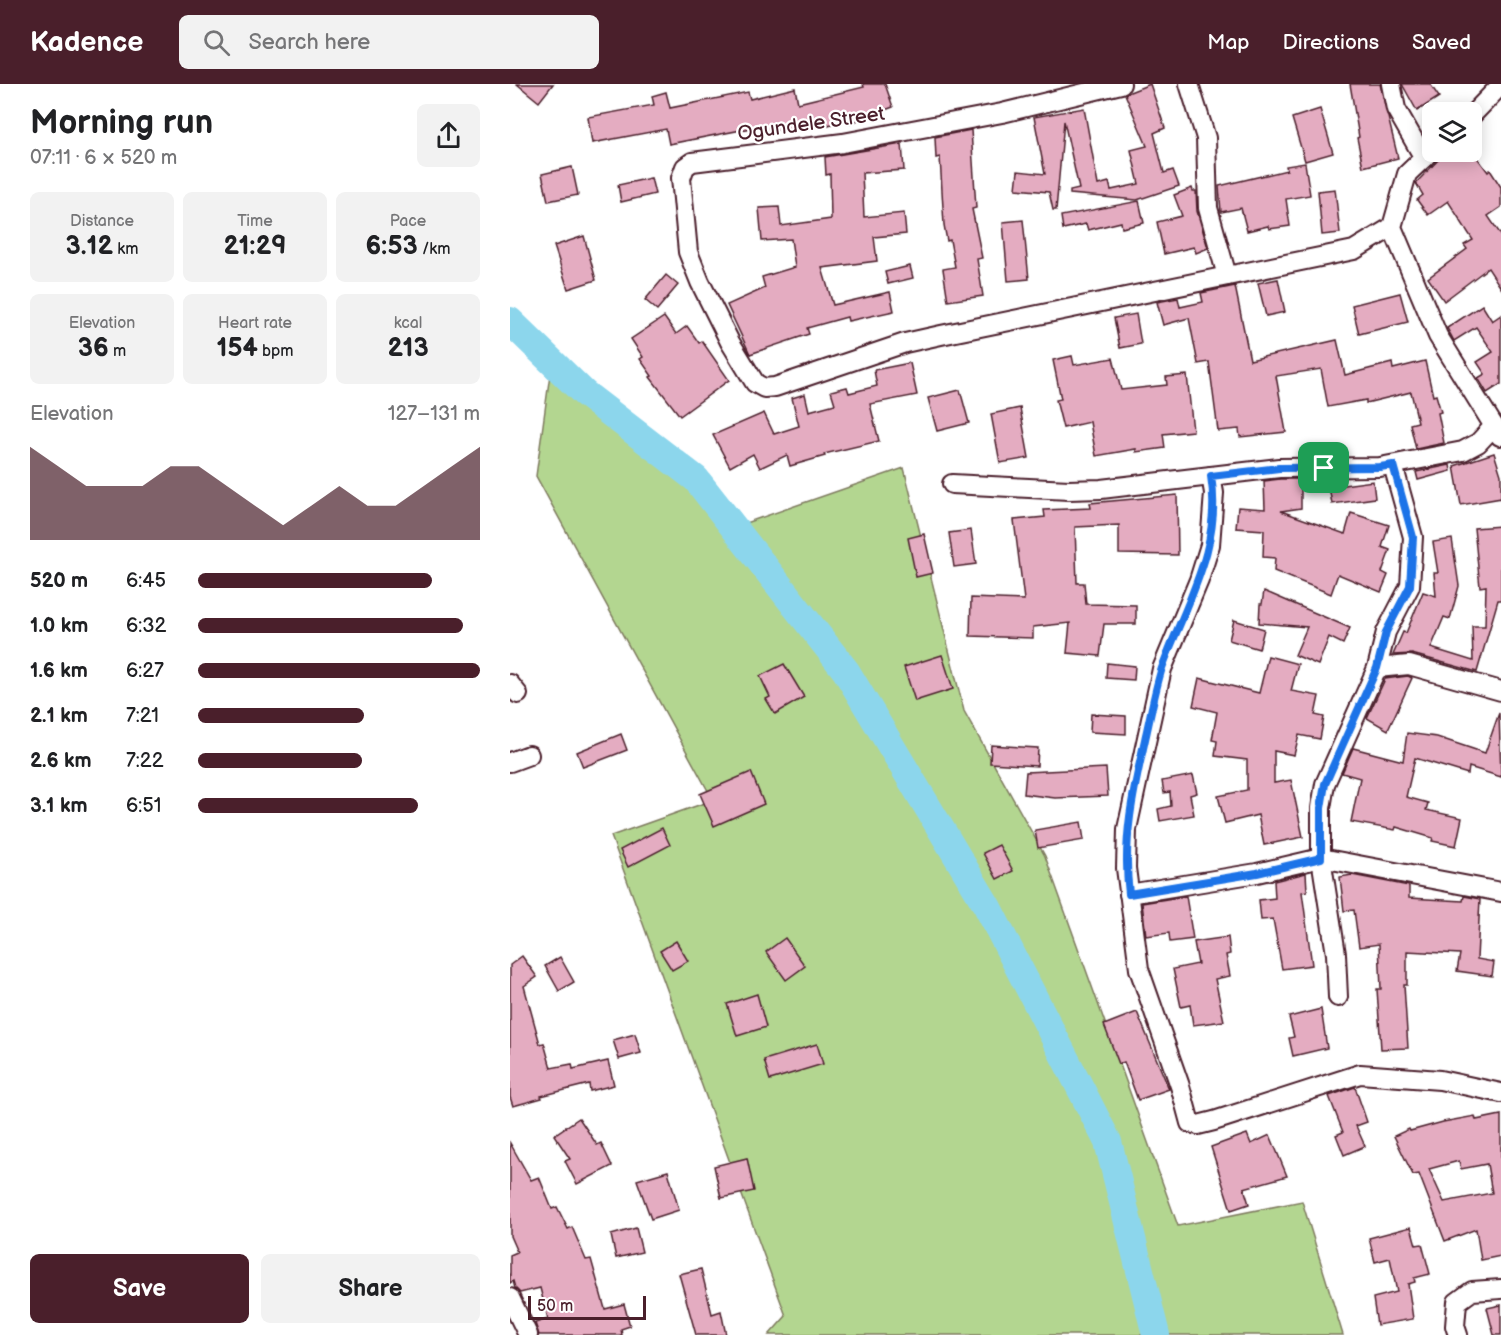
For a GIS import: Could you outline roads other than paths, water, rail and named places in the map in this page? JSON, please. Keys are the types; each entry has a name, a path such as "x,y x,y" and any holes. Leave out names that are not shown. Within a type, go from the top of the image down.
{"street":[{"name":"Ogundele Street","path":"1121,84 1012,111 843,143 692,162 685,167 681,178 688,252 730,342 755,383 764,388 775,387 905,343 941,334 1227,276"},
{"path":"1190,84 1206,138 1208,208 1227,276 1310,261 1354,250 1392,227"},
{"path":"1391,84 1396,109 1422,146"},
{"path":"1482,108 1498,95"},
{"path":"952,484 1069,490 1101,489 1279,468 1380,467 1463,451 1498,432 1438,336 1392,227 1398,199 1407,174 1422,160"},
{"path":"1338,996 1336,954 1321,858 1321,808 1325,784 1377,668 1386,632 1410,586 1413,537 1393,465"},
{"path":"1211,476 1214,493 1210,545 1199,580 1162,669 1137,772 1127,829 1126,868 1139,969 1180,1086 1186,1115 1194,1125 1214,1121 1360,1074 1440,1080 1501,1093"},
{"path":"1377,668 1409,665 1501,691"},
{"path":"510,762 529,755"},
{"path":"1129,894 1257,873 1321,858 1501,892"},
{"path":"1458,1335 1455,1326 1457,1302 1472,1292 1501,1289"},
{"path":"510,1298 528,1335"}],"waterway":[{"path":"510,321 584,393 696,479 846,671 987,906 1108,1142 1156,1335"}]}
